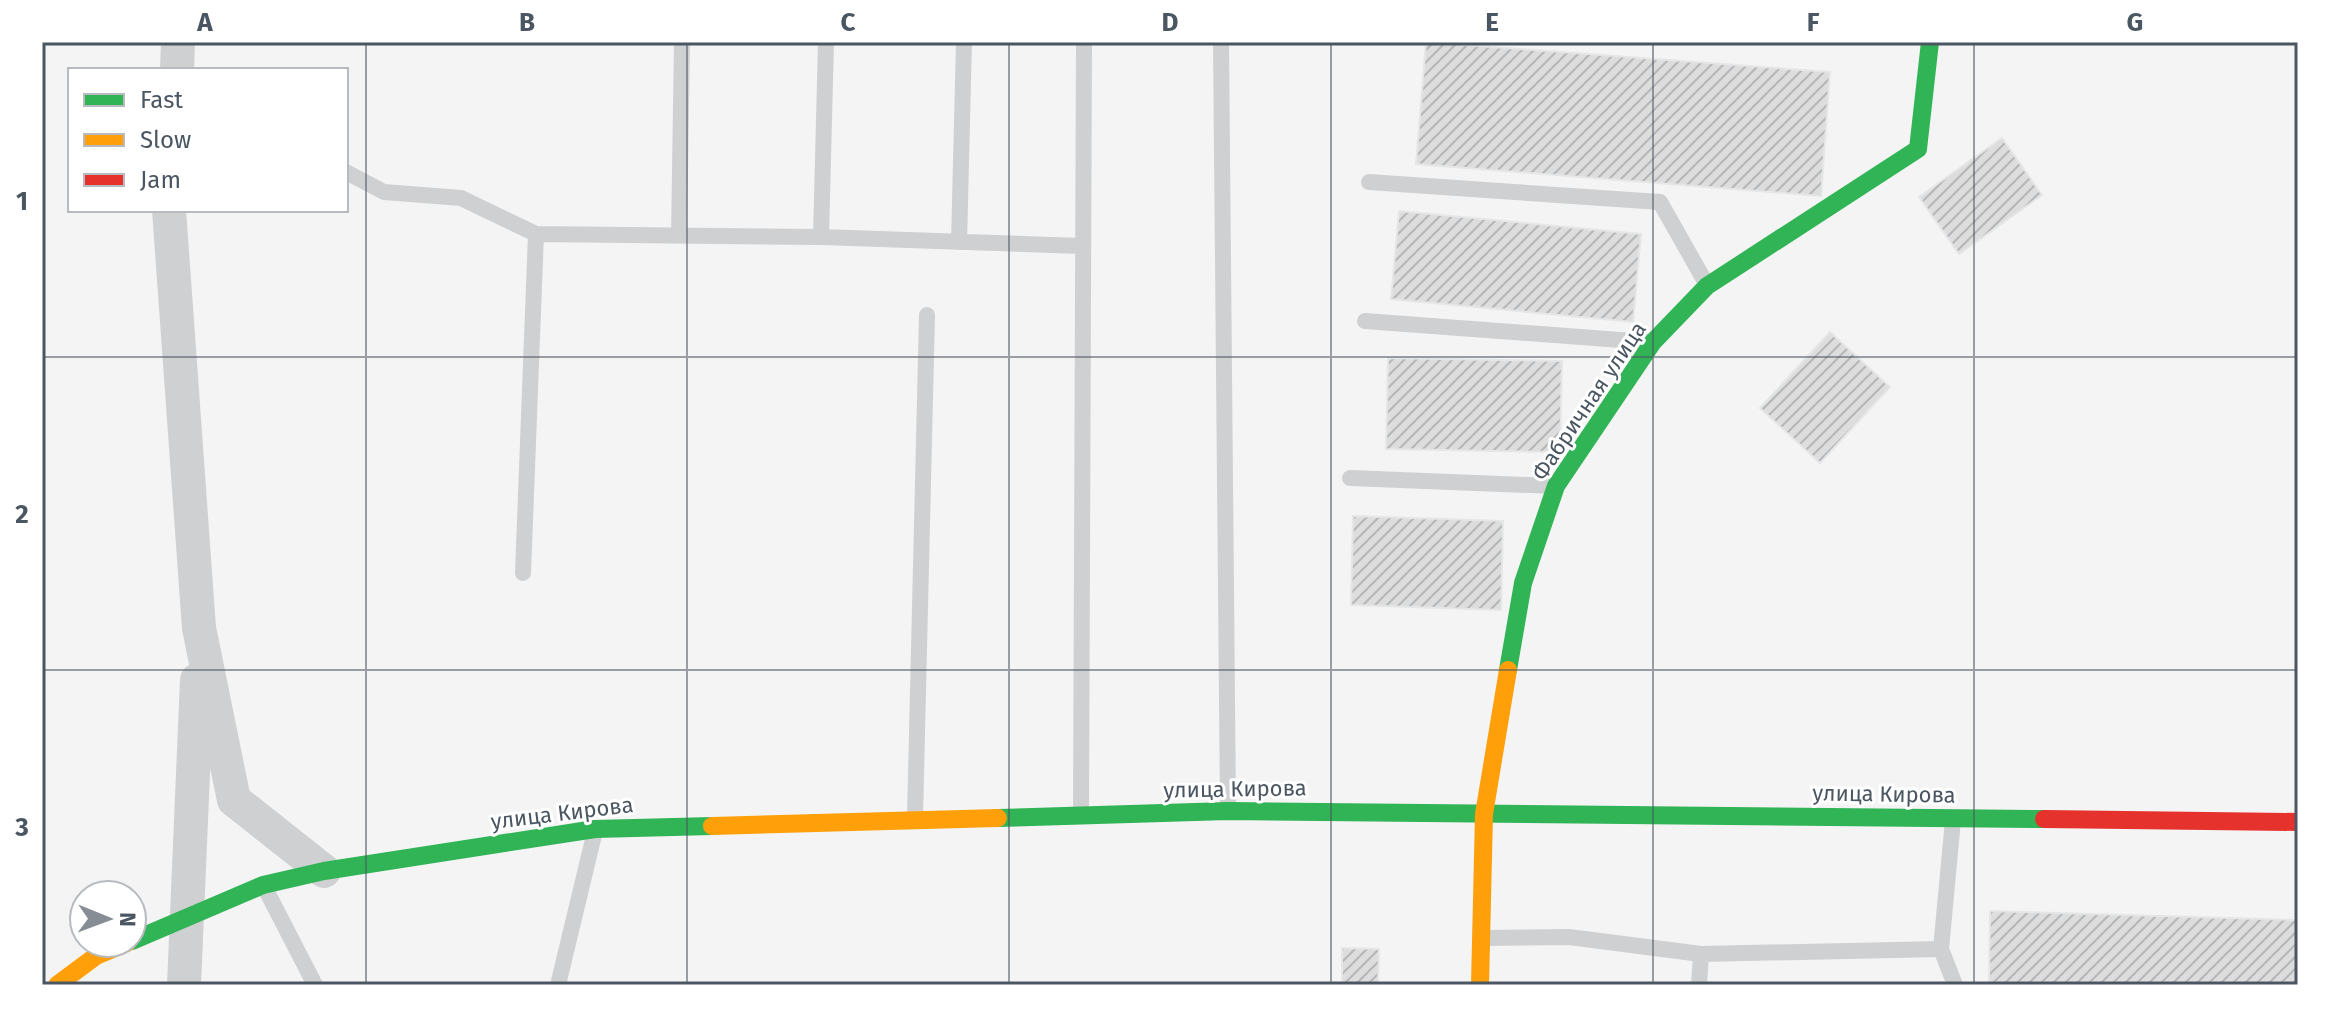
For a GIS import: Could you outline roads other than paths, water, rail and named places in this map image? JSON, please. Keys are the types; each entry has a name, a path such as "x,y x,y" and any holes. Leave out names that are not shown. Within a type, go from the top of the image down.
{"street":[{"path":"177,68 178,42"},
{"name":"Фабричная улица","path":"1480,985 1484,814 1523,583 1556,486 1653,342 1707,286 1918,149 1930,42"},
{"path":"173,212 199,628 184,985"},
{"path":"199,628 234,800 324,871"},
{"name":"улица Кирова","path":"148,935 263,885 324,871 595,829 1228,811 2298,822"},
{"name":"улица Кирова","path":"57,985 92,959"}],"lane":[{"path":"679,235 682,42"},
{"path":"821,237 826,42"},
{"path":"959,242 964,42"},
{"path":"1081,817 1084,42"},
{"path":"1221,42 1228,811"},
{"path":"348,173 384,192 461,198 536,234 821,237 1081,246"},
{"path":"1369,182 1660,202 1707,286"},
{"path":"523,573 536,234"},
{"path":"915,822 927,315"},
{"path":"1365,321 1653,342"},
{"path":"1350,478 1556,486"},
{"path":"1953,818 1941,949 1955,985"},
{"path":"558,985 595,829"},
{"path":"263,885 315,985"},
{"path":"1481,938 1569,937 1701,954 1941,949"},
{"path":"1699,985 1701,954"}]}
